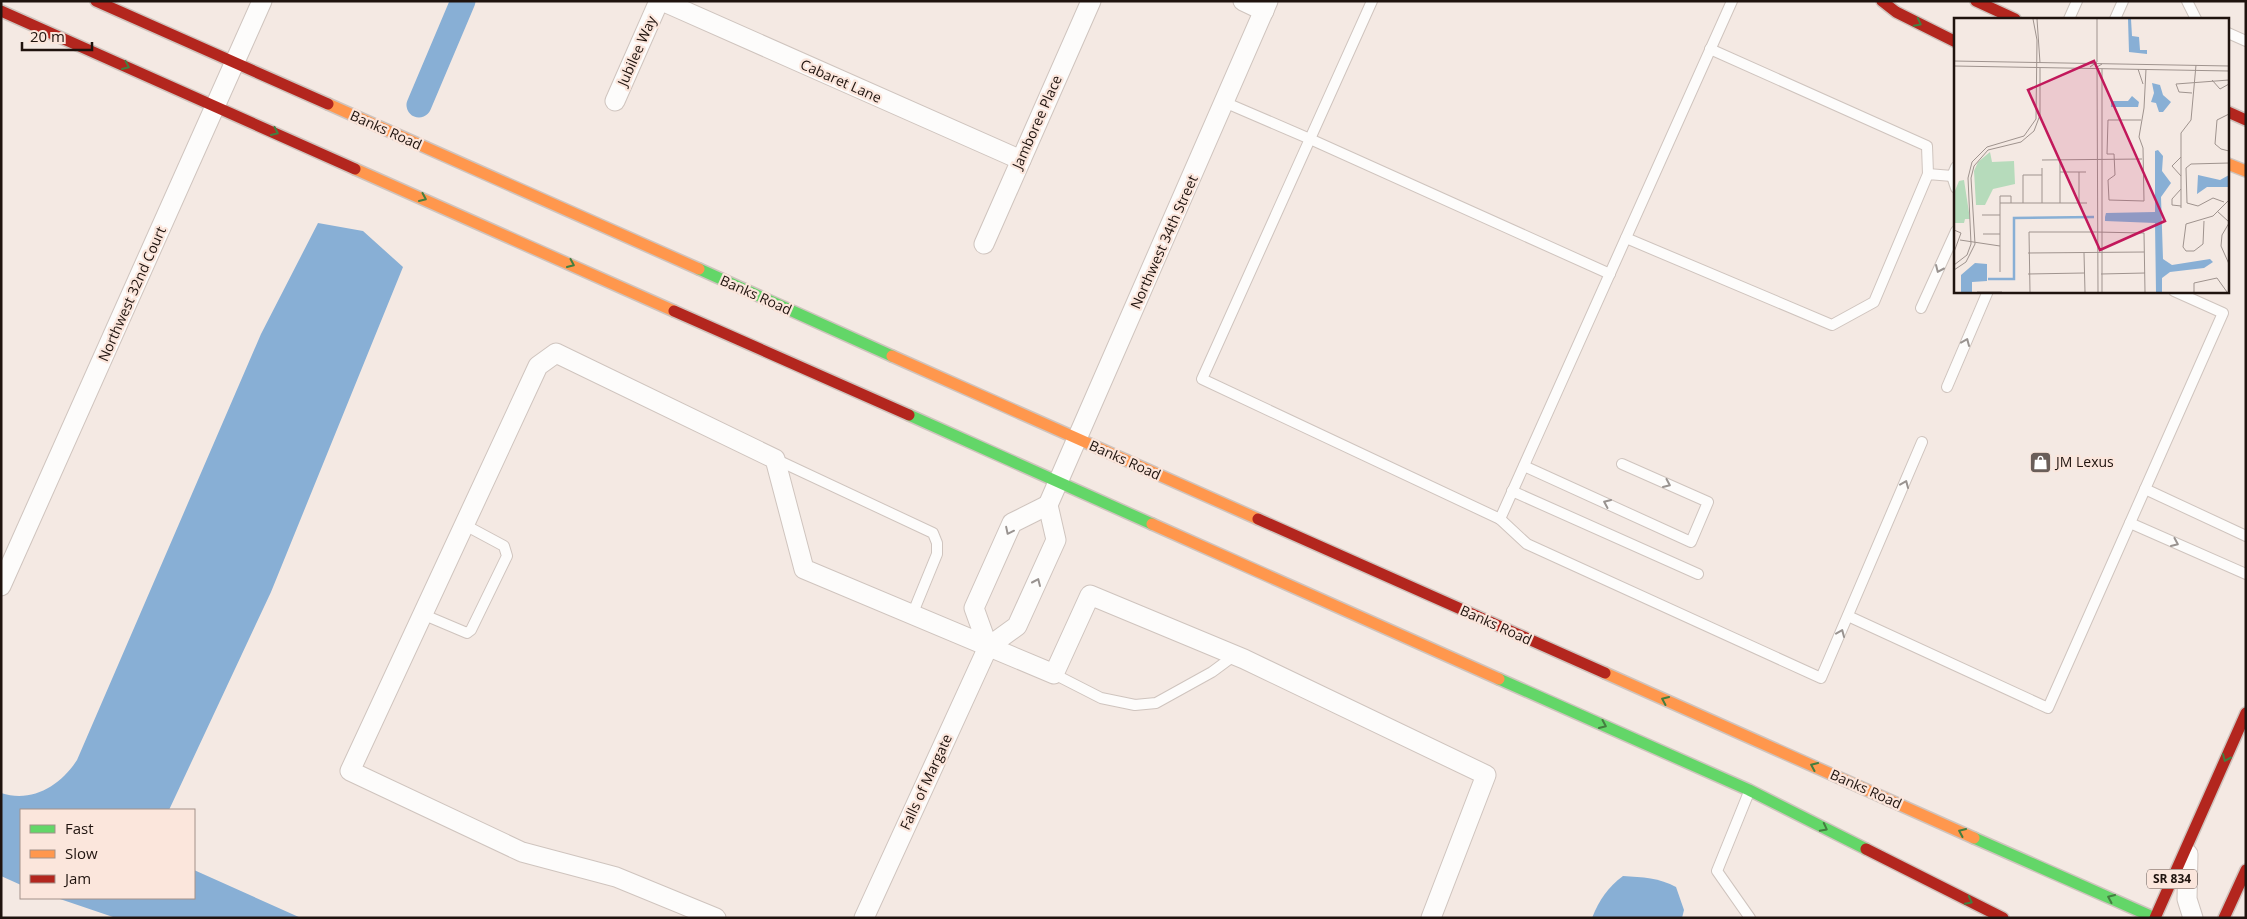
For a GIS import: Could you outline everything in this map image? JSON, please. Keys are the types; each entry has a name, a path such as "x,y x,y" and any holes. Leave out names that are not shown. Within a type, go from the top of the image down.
{"street":[{"name":"Banks Road","path":"96,1 2155,918"},
{"name":"Northwest 32nd Court","path":"1,586 262,1"},
{"name":"Jubilee Way","path":"615,101 661,1"},
{"name":"Cabaret Lane","path":"661,1 1021,160"},
{"name":"Jamboree Place","path":"984,244 1091,1"},
{"path":"1243,1 1266,6"},
{"path":"1882,1 1896,12 1954,41"},
{"path":"1976,1 2013,18"},
{"name":"Northwest 34th Street","path":"1059,482 1266,6"},
{"path":"1,11 1749,790 2003,918"},
{"path":"2230,113 2246,120"},
{"path":"2230,165 2246,172"},
{"path":"716,918 616,877 522,852 350,771 463,524 538,366 556,353 775,459 804,569 1054,674 1090,595 1235,655 1486,775 1431,918"},
{"path":"988,647 974,608 1012,523 1048,505 1059,482"},
{"name":"Falls of Margate","path":"864,918 988,647 1017,626 1056,540 1048,505"},
{"name":"SR 834","path":"2155,918 2246,714"},
{"path":"2188,841 2187,899 2193,918"},
{"path":"2224,918 2246,870"}],"lane":[{"path":"1372,1 1202,379 1500,519 1527,544 1822,678 1922,442"},
{"path":"1500,519 1732,1"},
{"path":"2069,18 2077,1"},
{"path":"2115,18 2123,1"},
{"path":"2188,1 2196,18"},
{"path":"2230,34 2246,41"},
{"path":"1626,238 1832,325 1874,302 1928,174 1926,146 1710,50"},
{"path":"1224,102 1610,274"},
{"path":"1928,174 1954,172"},
{"path":"1921,308 1954,235"},
{"path":"1947,387 1988,292"},
{"path":"1848,616 2048,708 2223,313 2176,292"},
{"path":"775,459 932,533 937,543 937,554 912,614"},
{"path":"1524,466 1691,542 1708,502 1622,464"},
{"path":"2145,489 2246,536"},
{"path":"1512,491 1698,574"},
{"path":"2130,523 2246,574"},
{"path":"422,614 467,633 471,630 507,556 504,546 463,524"},
{"path":"1054,674 1101,698 1135,705 1156,703 1212,672 1235,655"},
{"path":"1749,790 1718,871 1750,918"}],"water":[{"path":"318,223 363,231 403,267 271,592 169,809 20,809 20,885 1,876 1,793 12,796 24,796 44,790 62,778 77,760 261,334"},
{"path":"195,870 301,918 116,918 60,899 195,899"},
{"path":"1623,876 1657,880 1676,887 1684,910 1682,918 1592,918 1605,894"}],"waterway":[{"path":"419,105 463,1"}],"traffic: fast":[{"path":"699,269 892,356"},
{"path":"909,415 1152,524"},
{"path":"1499,679 1749,790 1866,849"},
{"path":"1974,838 2155,918"}],"traffic: slow":[{"path":"328,104 699,269"},
{"path":"2230,165 2246,171"},
{"path":"355,169 674,311"},
{"path":"892,356 1258,519"},
{"path":"1152,524 1499,679"},
{"path":"1605,673 1974,838"}],"traffic: jam":[{"path":"96,1 328,104"},
{"path":"1882,1 1896,12 1954,41"},
{"path":"1976,1 2013,18"},
{"path":"1,11 355,169"},
{"path":"2230,113 2246,120"},
{"path":"674,311 909,415"},
{"path":"1258,519 1605,673"},
{"path":"2155,918 2246,713"},
{"path":"1866,849 2003,918"},
{"path":"2224,918 2246,870"}],"place":[{"name":"JM Lexus","path":"2040,462"}]}
